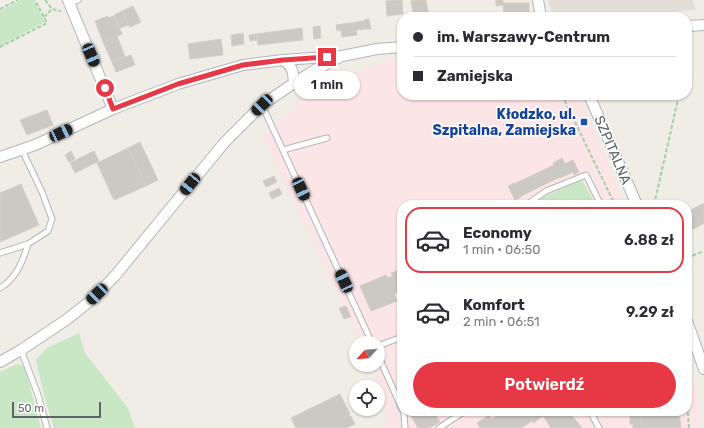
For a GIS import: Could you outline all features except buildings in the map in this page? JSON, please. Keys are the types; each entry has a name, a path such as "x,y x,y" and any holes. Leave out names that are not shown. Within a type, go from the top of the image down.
{"street":[{"path":"538,0 540,12"},
{"path":"72,1 74,14 113,109"},
{"path":"692,26 704,25"},
{"path":"0,157 35,145 113,109 178,84 228,69 243,65 283,60 342,56 377,49 397,47"},
{"path":"0,362 66,320 89,302 114,277 224,143 262,105 315,70 342,56"},
{"path":"283,60 290,65 294,83"},
{"name":"SZPITALNA","path":"591,100 635,200"},
{"path":"692,334 704,369"}],"lane":[{"path":"262,105 369,336"},
{"path":"283,150 327,138"},
{"path":"0,253 28,244 48,231 52,219 42,192 22,150"},
{"path":"533,200 546,191 586,175 598,200"},
{"path":"0,288 14,276 24,258 28,244"},
{"path":"385,343 397,339"},
{"path":"21,350 38,395 47,428"},
{"path":"385,371 397,399"},
{"path":"404,416 405,428"},
{"path":"439,428 457,416"},
{"path":"592,416 598,428"}],"path":[{"path":"0,9 18,0"},
{"path":"0,47 47,23 35,0"},
{"path":"45,0 52,9 74,14"},
{"path":"44,17 52,9"},
{"path":"564,100 612,200"},
{"path":"655,200 677,100"},
{"path":"692,256 704,251"},
{"path":"688,416 689,428"}],"shaded area":[{"path":"548,0 693,0 696,10 671,12 552,12"},
{"path":"397,59 397,100 581,100 623,200 397,200 397,416 692,416 692,378 700,409 699,428 383,428 387,417 385,410 385,380 376,380 374,372 385,372 385,336 358,336 262,136 316,89 387,60"}],"green space":[{"path":"21,0 34,0 45,22 0,46 0,11"},
{"path":"579,181 583,182 593,200 538,200"},
{"path":"79,333 85,353 128,408 135,428 54,428 44,396 36,360 47,348"},
{"path":"19,364 25,368 41,428 0,428 0,372"}],"place":[{"name":"Kłodzko, ul. Szpitalna, Zamiejska","path":"584,122"}],"route":[{"path":"105,88 113,109 178,84 243,65 327,57"}]}
